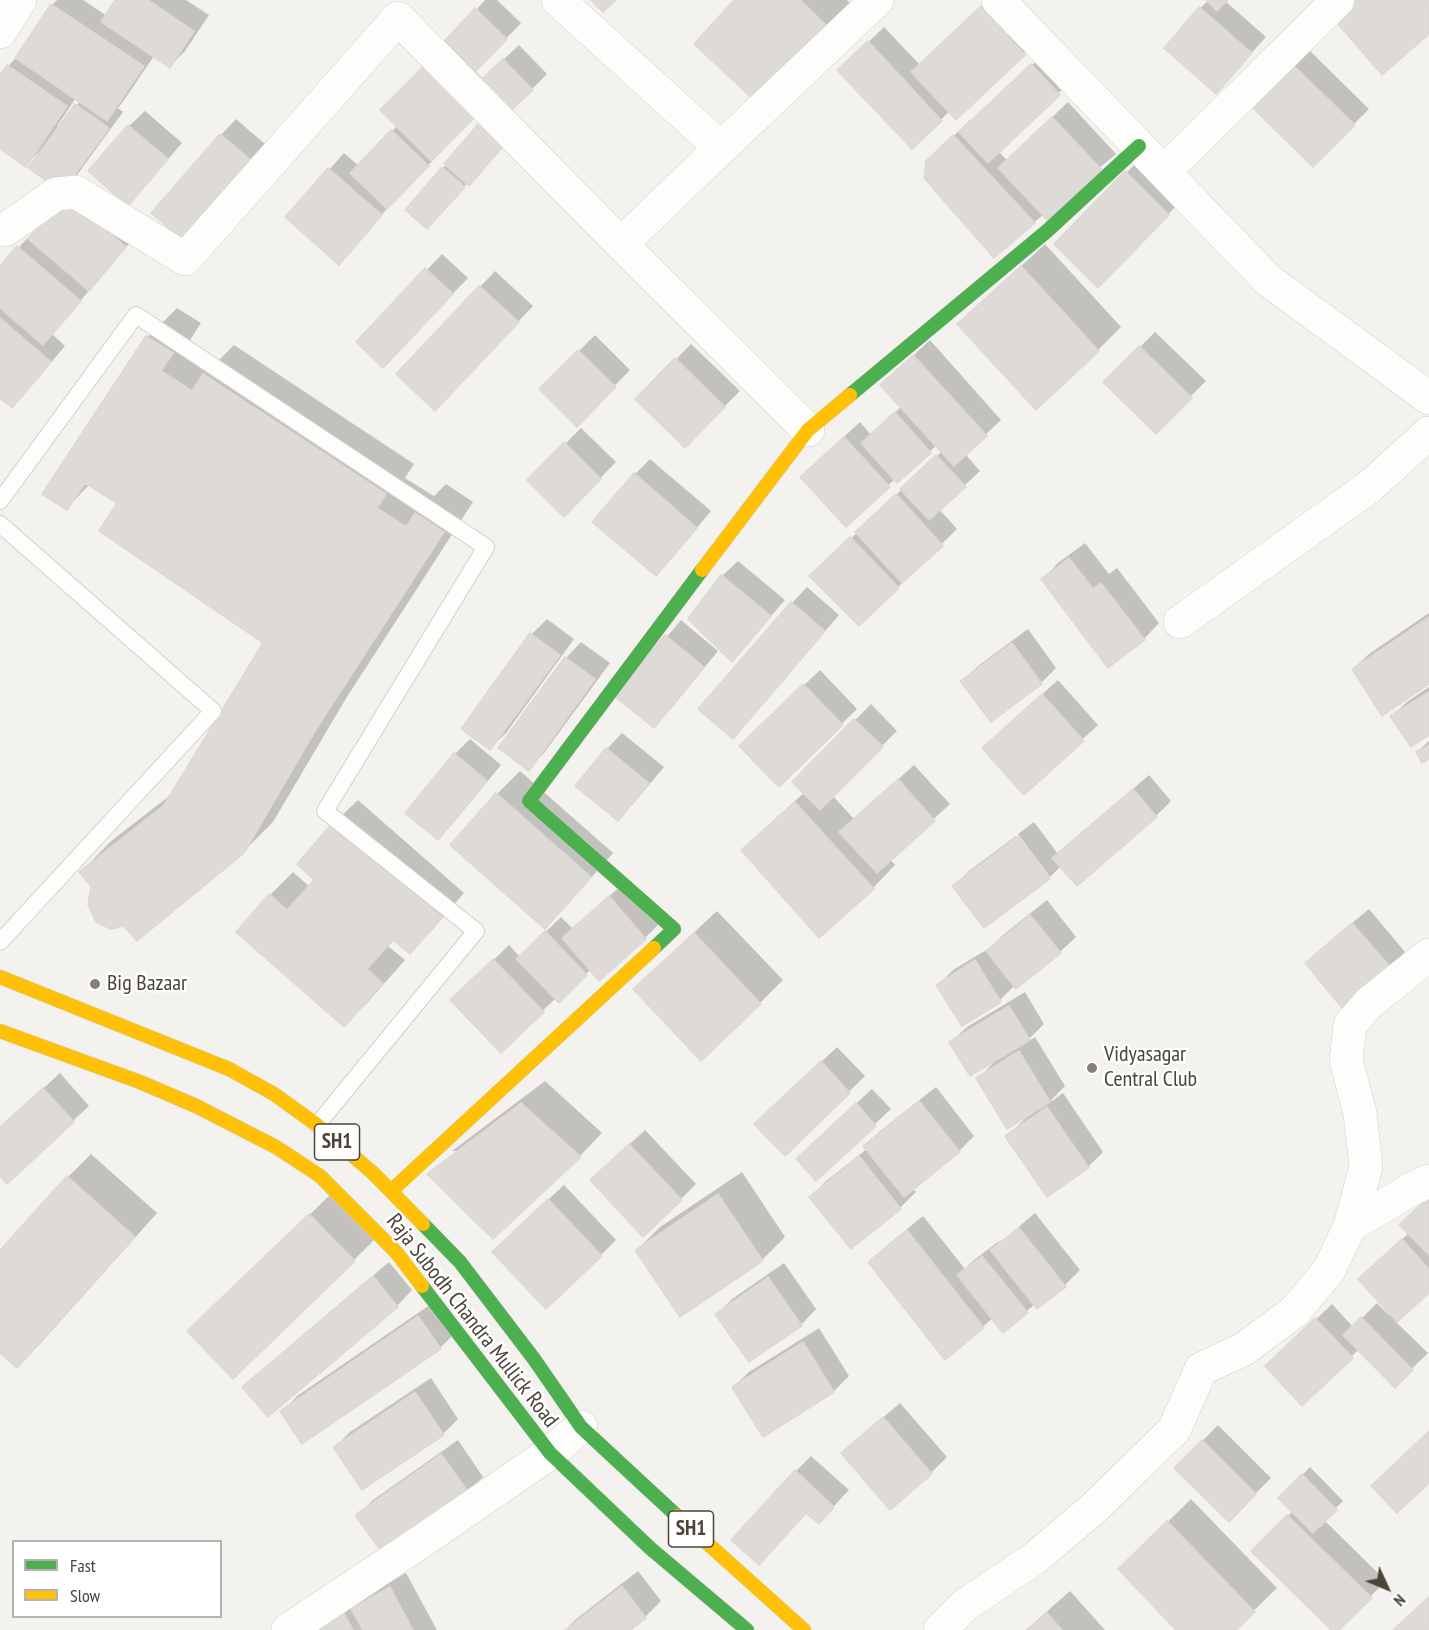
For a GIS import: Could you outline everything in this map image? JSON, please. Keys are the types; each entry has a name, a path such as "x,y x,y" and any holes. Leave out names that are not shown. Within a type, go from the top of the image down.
{"main road":[{"path":"391,1191 674,929 529,801 808,430 1047,231 1138,146"},
{"name":"Raja Subodh Chandra Mullick Road","path":"0,977 229,1069 274,1094 317,1125 373,1173 460,1262 534,1359 581,1427 804,1630"},
{"name":"Raja Subodh Chandra Mullick Road","path":"0,1031 140,1082 196,1106 276,1147 320,1176 396,1252 550,1453 650,1548 747,1630"}],"street":[{"path":"0,32 20,0"},
{"path":"558,0 721,148"},
{"path":"621,244 877,0"},
{"path":"998,0 1268,280 1429,398"},
{"path":"1164,172 1338,0"},
{"path":"2,231 56,194 76,192 185,259 398,18 808,430"},
{"path":"1180,622 1369,487 1429,433"},
{"path":"940,1630 965,1605 1035,1558 1086,1515 1174,1430 1201,1369 1244,1349 1295,1311 1329,1270 1350,1226 1366,1167 1360,1113 1346,1060 1350,1025 1369,1003 1429,955"},
{"path":"1350,1226 1429,1180"},
{"path":"288,1630 550,1453 581,1427"}],"lane":[{"path":"0,501 136,315 486,548 325,811 476,931 317,1125"},
{"path":"0,524 213,711 0,942"}],"building":[{"path":"115,0 148,0 194,31 170,68 101,22"},
{"path":"591,0 616,0 603,12"},
{"path":"734,0 800,0 828,27 757,103 694,44"},
{"path":"1206,0 1228,0 1217,11"},
{"path":"1354,0 1429,0 1429,34 1382,75 1333,18"},
{"path":"51,4 144,66 107,121 15,58"},
{"path":"981,6 1025,55 956,120 911,72"},
{"path":"1199,7 1252,53 1216,94 1164,48"},
{"path":"475,8 507,39 467,80 436,50"},
{"path":"868,41 942,121 912,149 837,70"},
{"path":"432,58 483,109 431,161 380,110"},
{"path":"503,59 533,90 501,120 471,89"},
{"path":"1291,63 1355,125 1313,167 1250,105"},
{"path":"1031,64 1060,95 988,163 959,132"},
{"path":"7,65 67,106 26,167 0,149 0,75"},
{"path":"75,104 109,128 62,192 28,168"},
{"path":"1052,117 1102,170 1048,221 998,168"},
{"path":"480,122 505,144 469,186 444,164"},
{"path":"128,125 168,159 128,206 88,171"},
{"path":"391,130 429,166 387,209 350,173"},
{"path":"220,134 259,167 191,247 151,213"},
{"path":"953,135 1035,223 994,258 924,178 926,161"},
{"path":"442,167 465,187 427,229 405,210"},
{"path":"328,168 382,215 339,265 285,217"},
{"path":"1125,171 1169,215 1098,288 1054,244"},
{"path":"66,195 126,247 89,291 28,239"},
{"path":"17,246 81,301 43,345 0,308 0,266"},
{"path":"1021,266 1099,351 1036,410 957,324"},
{"path":"425,268 453,294 383,368 356,342"},
{"path":"479,286 519,322 435,411 396,374"},
{"path":"0,318 51,362 12,408 0,398"},
{"path":"146,336 173,353 161,371 192,391 203,374 386,494 377,508 406,527 415,513 444,532 315,731 244,853 137,941 124,926 111,929 96,922 88,905 91,886 79,872 164,805 263,643 99,531 117,503 85,483 67,510 42,494"},
{"path":"1139,346 1192,398 1156,434 1103,382"},
{"path":"578,350 616,387 577,427 539,389"},
{"path":"913,355 987,436 954,466 880,385"},
{"path":"675,358 725,407 685,448 635,399"},
{"path":"895,412 931,453 897,483 861,443"},
{"path":"844,437 890,487 846,527 800,477"},
{"path":"564,442 601,479 564,517 527,480"},
{"path":"936,455 966,487 929,520 900,489"},
{"path":"634,473 697,528 656,576 592,522"},
{"path":"896,494 943,546 902,583 855,532"},
{"path":"850,537 899,588 859,626 809,576"},
{"path":"1069,558 1093,589 1101,583 1145,640 1108,668 1041,579"},
{"path":"721,575 771,616 732,662 688,619"},
{"path":"791,602 825,631 733,739 698,709"},
{"path":"1429,617 1429,684 1382,716 1352,669"},
{"path":"530,633 560,655 490,750 461,729"},
{"path":"665,635 704,667 654,728 614,696"},
{"path":"1012,643 1042,684 991,722 960,681"},
{"path":"565,657 595,679 529,771 498,748"},
{"path":"803,684 843,725 779,787 739,746"},
{"path":"1429,692 1429,735 1411,747 1390,716"},
{"path":"1042,694 1084,741 1024,795 982,748"},
{"path":"854,719 883,747 820,810 792,782"},
{"path":"1429,745 1429,759 1422,763 1416,752"},
{"path":"606,748 649,783 618,821 575,786"},
{"path":"454,753 487,781 438,840 405,813"},
{"path":"898,779 935,821 877,873 839,832"},
{"path":"1133,789 1157,817 1077,886 1052,858"},
{"path":"496,793 591,877 545,929 450,845"},
{"path":"795,802 874,889 819,938 741,850"},
{"path":"334,821 442,917 410,954 393,940 367,969 383,983 344,1027 236,932 269,894 287,910 314,880 297,864"},
{"path":"1018,836 1050,879 984,928 952,886"},
{"path":"609,896 646,939 599,981 562,938"},
{"path":"1030,915 1061,953 1016,989 986,951"},
{"path":"1352,923 1391,968 1343,1009 1305,963"},
{"path":"545,931 587,975 559,1003 516,959"},
{"path":"694,933 761,1004 701,1061 633,989"},
{"path":"493,959 544,1012 501,1053 450,1000"},
{"path":"975,960 1001,1002 962,1026 936,985"},
{"path":"1009,1006 1030,1040 970,1076 949,1042"},
{"path":"1019,1051 1050,1102 1007,1129 976,1078"},
{"path":"821,1061 850,1093 785,1156 754,1124"},
{"path":"43,1088 74,1122 7,1184 0,1176 0,1127"},
{"path":"919,1101 960,1152 904,1197 863,1146"},
{"path":"521,1103 581,1157 493,1239 427,1174"},
{"path":"856,1103 876,1126 816,1181 796,1159"},
{"path":"1047,1107 1089,1168 1047,1197 1005,1136"},
{"path":"629,1144 682,1200 643,1237 590,1180"},
{"path":"859,1156 901,1209 851,1249 809,1197"},
{"path":"67,1176 135,1237 17,1368 0,1353 0,1250"},
{"path":"718,1194 763,1261 680,1317 635,1250"},
{"path":"1429,1196 1429,1255 1399,1225"},
{"path":"548,1199 602,1256 546,1309 492,1252"},
{"path":"309,1214 355,1261 233,1379 187,1331"},
{"path":"1019,1228 1066,1287 1037,1309 990,1250"},
{"path":"907,1230 984,1328 945,1360 868,1262"},
{"path":"1402,1239 1429,1269 1429,1293 1397,1322 1358,1279"},
{"path":"982,1256 1028,1313 1003,1333 957,1275"},
{"path":"373,1276 398,1307 268,1417 242,1387"},
{"path":"768,1277 802,1326 749,1362 715,1314"},
{"path":"418,1316 441,1349 302,1444 280,1411"},
{"path":"1361,1317 1413,1370 1395,1388 1343,1335"},
{"path":"1315,1318 1353,1358 1302,1406 1265,1366"},
{"path":"803,1342 834,1392 763,1437 732,1387"},
{"path":"415,1392 444,1435 362,1490 333,1447"},
{"path":"883,1417 932,1474 890,1510 841,1453"},
{"path":"1429,1431 1429,1483 1397,1513 1371,1486"},
{"path":"1202,1440 1256,1494 1229,1522 1174,1468"},
{"path":"441,1454 469,1493 383,1554 355,1515"},
{"path":"795,1470 834,1507 819,1524 806,1513 759,1565 731,1540"},
{"path":"1302,1474 1337,1510 1313,1533 1278,1498"},
{"path":"1287,1515 1372,1598 1339,1630 1331,1630 1251,1551"},
{"path":"1167,1521 1255,1612 1236,1630 1176,1630 1118,1569"},
{"path":"622,1586 646,1618 631,1630 565,1630"},
{"path":"390,1587 413,1630 363,1630 351,1609"},
{"path":"1429,1597 1429,1630 1393,1630"},
{"path":"343,1611 353,1630 309,1630"},
{"path":"1047,1613 1062,1630 1027,1630"}],"traffic: fast":[{"path":"850,395 1047,231 1139,146"},
{"path":"654,948 674,929 529,801 702,570"},
{"path":"423,1224 460,1262 534,1359 581,1427 677,1516"},
{"path":"422,1286 550,1453 650,1548 747,1630"}],"traffic: slow":[{"path":"702,570 808,430 850,395"},
{"path":"391,1191 654,948"},
{"path":"0,977 229,1069 274,1094 317,1125 373,1173 423,1224"},
{"path":"0,1031 140,1082 196,1106 276,1147 320,1176 396,1252 422,1286"},
{"path":"677,1516 804,1630"}],"place":[{"name":"Big Bazaar","path":"95,984"},
{"name":"Vidyasagar Central Club","path":"1092,1068"}]}
